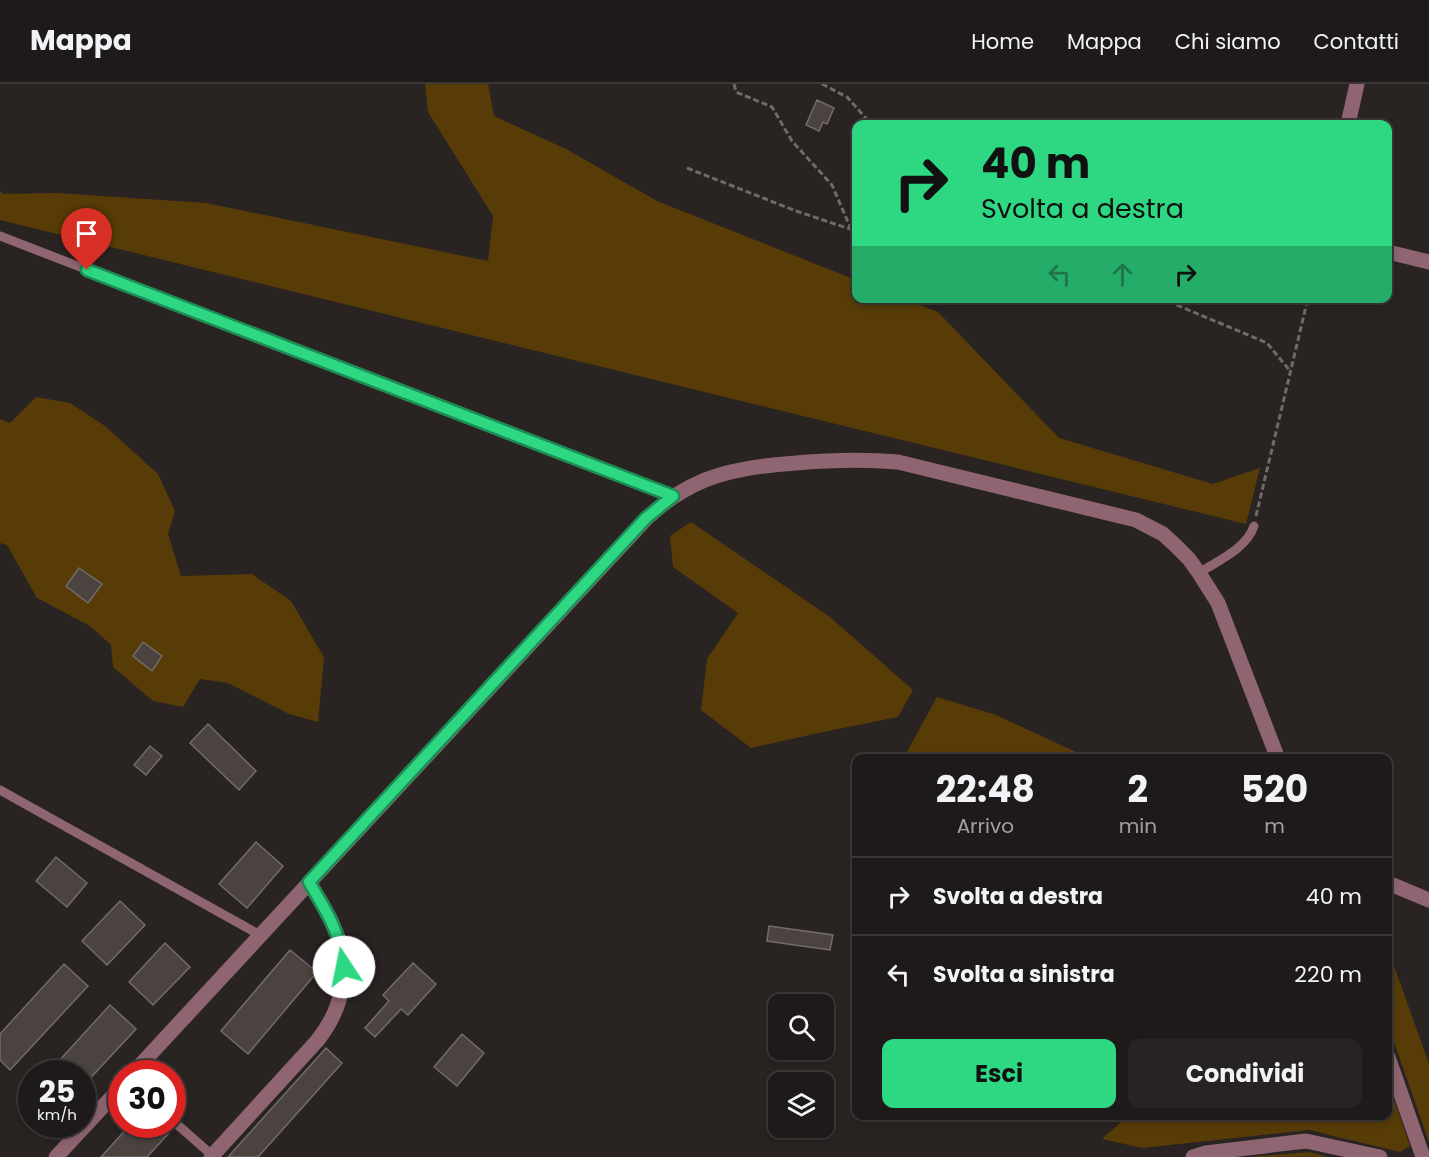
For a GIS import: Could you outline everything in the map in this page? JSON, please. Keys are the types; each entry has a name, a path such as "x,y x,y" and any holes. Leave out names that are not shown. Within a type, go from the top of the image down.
{"street":[{"path":"1349,120 1357,84"},
{"path":"1392,253 1429,262"},
{"path":"145,1060 646,518 673,496 707,479 736,471 826,460 897,462 1136,520 1163,534 1199,573 1218,603 1276,754"},
{"path":"212,1156 317,1041 336,1010 343,984 343,958 333,924 309,882"},
{"path":"1392,885 1429,900"},
{"path":"1392,1068 1423,1157"},
{"path":"56,1157 108,1101"},
{"path":"1193,1157 1206,1153 1306,1141 1380,1157"}],"lane":[{"path":"0,236 673,496"},
{"path":"1199,573 1240,547 1247,541 1254,526"},
{"path":"0,790 260,935"},
{"path":"186,1133 212,1156"}],"path":[{"path":"734,84 736,92 772,107 792,141 832,185 851,229"},
{"path":"822,84 847,98 867,120"},
{"path":"687,168 796,211 851,229"},
{"path":"1172,303 1267,343 1291,372"},
{"path":"1254,526 1307,303"}],"shaded area":[{"path":"425,84 488,84 494,116 566,149 657,201 852,278 852,303 914,303 938,312 1059,438 1213,484 1260,468 1246,524 0,220 0,191 3,194 58,193 206,203 488,261 493,216 428,112"},
{"path":"36,397 70,403 105,426 158,474 175,511 168,534 181,576 252,574 291,601 324,657 318,722 289,714 228,683 200,679 183,707 153,701 113,667 111,645 90,626 37,598 7,545 0,543 0,419 10,423"},
{"path":"691,522 830,617 913,690 898,717 751,748 701,710 707,659 738,613 673,567 670,536"},
{"path":"937,697 996,715 1080,754 906,754"},
{"path":"1392,960 1429,1064 1429,1142 1392,1036"},
{"path":"1392,1094 1410,1146 1400,1152 1309,1130 1142,1148 1102,1139 1123,1120 1392,1120"},
{"path":"1310,1152 1328,1157 1248,1157"}],"building":[{"path":"817,100 834,108 827,124 823,122 819,131 806,125"},
{"path":"79,568 102,584 88,603 66,586"},
{"path":"143,642 162,656 152,671 133,656"},
{"path":"208,724 256,771 239,790 190,743"},
{"path":"150,746 162,756 146,775 134,765"},
{"path":"256,842 283,866 247,908 219,884"},
{"path":"56,857 87,883 67,907 36,881"},
{"path":"120,901 145,925 107,965 82,941"},
{"path":"769,926 833,935 830,950 767,941"},
{"path":"165,943 190,967 153,1005 129,982"},
{"path":"290,950 317,972 248,1054 221,1031"},
{"path":"413,963 436,984 408,1015 401,1009 375,1037 365,1028 389,1001 383,995"},
{"path":"64,964 88,986 10,1070 0,1060 0,1034"},
{"path":"110,1005 136,1029 96,1072 96,1060 60,1060"},
{"path":"462,1034 484,1053 457,1086 434,1067"},
{"path":"326,1048 342,1063 258,1157 228,1157"},
{"path":"118,1138 164,1138 147,1157 101,1157"}],"route":[{"path":"87,270 673,496 646,518 309,882 333,924 344,967"}]}
